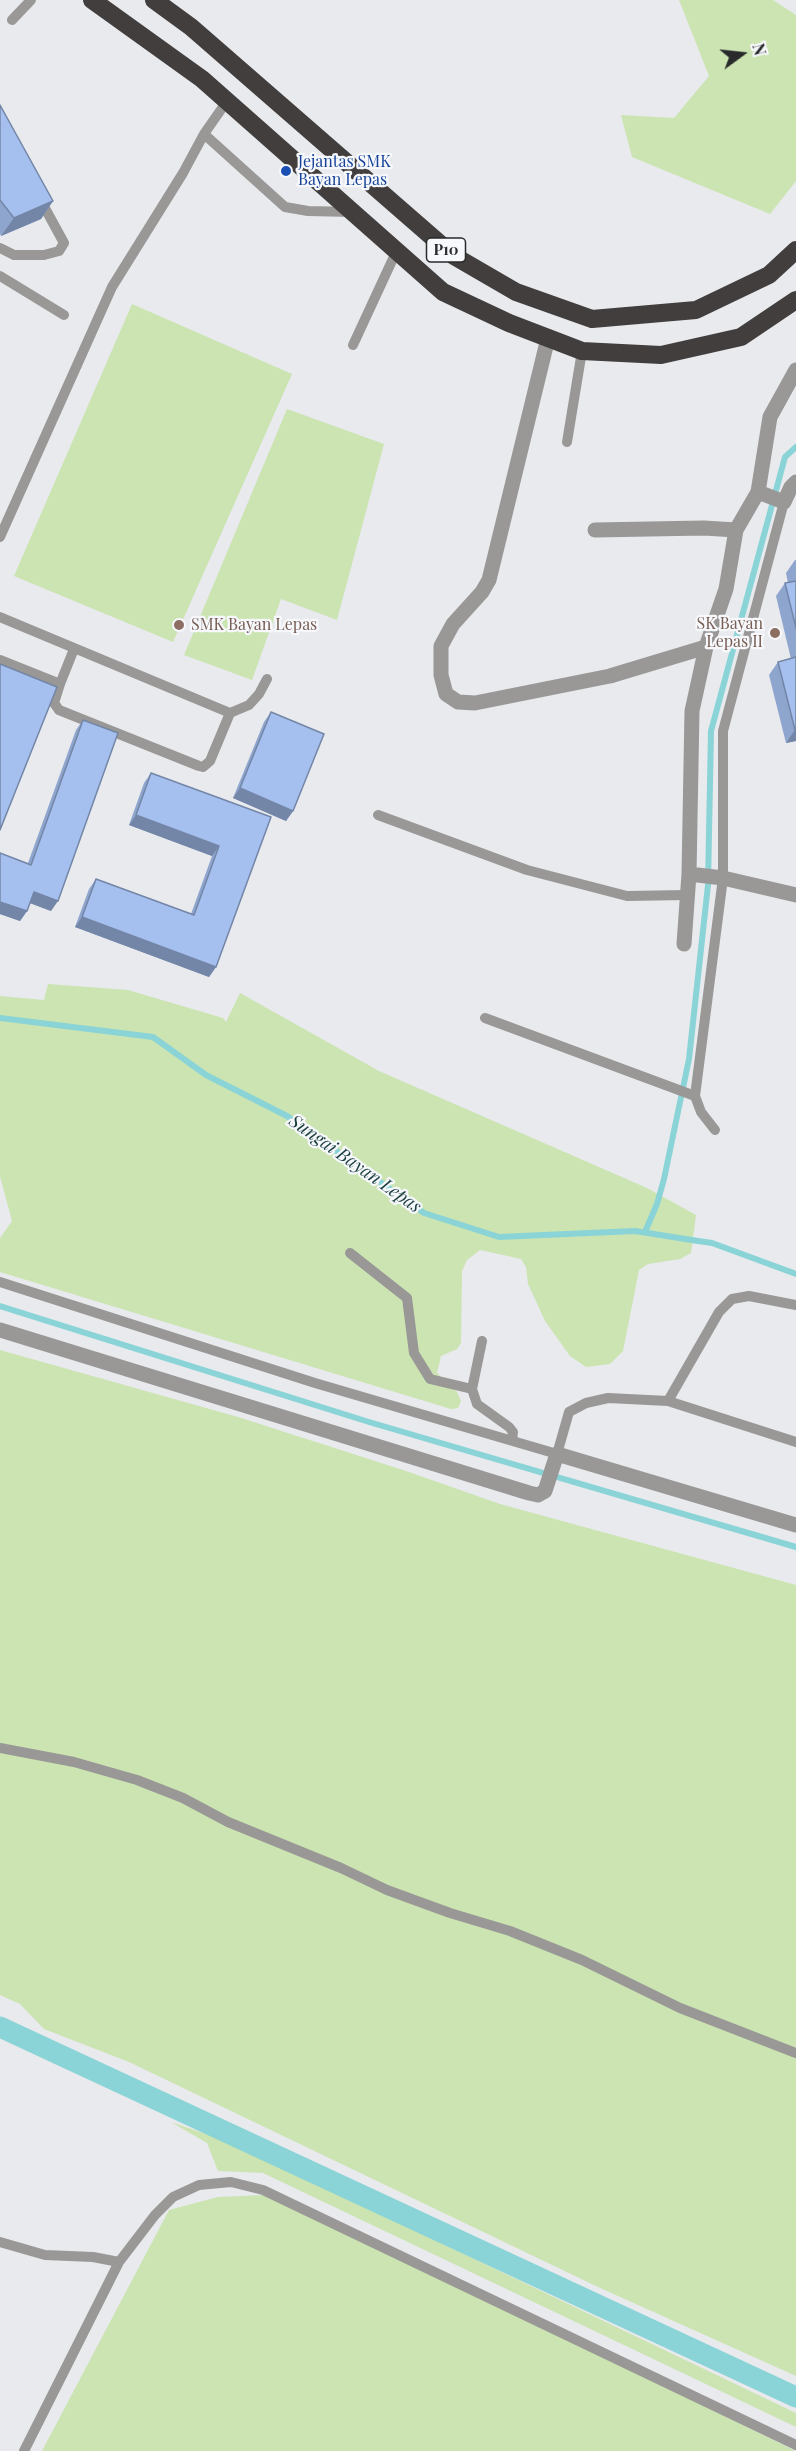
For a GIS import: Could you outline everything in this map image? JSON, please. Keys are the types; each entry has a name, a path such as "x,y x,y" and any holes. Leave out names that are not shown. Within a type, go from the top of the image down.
{"highway":[{"name":"P10","path":"92,0 202,79 443,292 548,338 582,351 661,355 741,337 796,300"},
{"name":"P10","path":"154,0 200,35 454,256 516,292 592,319 696,310 769,275 796,250"}],"street":[{"path":"548,338 489,580 482,592 453,624 441,646 441,675 446,694 458,702 475,703 610,676 705,647"},
{"path":"771,497 770,417 796,370"},
{"path":"684,944 686,896 692,874 692,711 705,647 726,589 736,530 771,497 796,482"},
{"path":"595,530 704,528 736,530"},
{"path":"692,874 796,895"},
{"path":"0,1330 529,1494 538,1495 545,1491 556,1457 796,1526"}],"lane":[{"path":"12,20 31,0"},
{"path":"0,537 112,287 183,173 204,134 227,101"},
{"path":"204,134 285,207 308,211 352,212"},
{"path":"0,248 14,255 44,255 59,251 64,243 33,186"},
{"path":"353,345 397,250"},
{"path":"0,276 64,315"},
{"path":"567,442 582,351"},
{"path":"715,1130 701,1112 695,1096 720,878 723,731 771,497"},
{"path":"0,617 230,713"},
{"path":"74,649 54,703 59,710 203,767 210,762 230,713 249,705 260,694 267,679"},
{"path":"0,660 60,684"},
{"path":"378,815 527,870 627,896 686,896"},
{"path":"485,1018 695,1096"},
{"path":"350,1253 407,1298 414,1353 430,1379 472,1389"},
{"path":"0,1282 315,1383 512,1440 556,1457 569,1412 586,1403 608,1398 668,1401 796,1442"},
{"path":"668,1401 719,1312 732,1299 749,1296 796,1305"},
{"path":"482,1341 472,1389 477,1404 509,1426 513,1432 512,1440"},
{"path":"0,1748 74,1762 137,1780 183,1798 228,1822 342,1868 387,1890 510,1931 582,1960 680,2008 796,2053"},
{"path":"24,2451 119,2262 155,2215 173,2197 199,2185 231,2182 262,2190 796,2445"},
{"path":"0,2242 45,2255 93,2257 119,2262"}],"green space":[{"path":"679,0 773,0 796,15 796,181 770,214 632,157 621,115 674,118 709,76"},
{"path":"132,304 292,374 173,642 14,576"},
{"path":"287,409 384,444 337,620 281,599 252,680 184,655"},
{"path":"48,984 128,990 223,1018 226,1022 240,993 379,1071 647,1188 696,1215 691,1253 680,1259 648,1264 639,1270 623,1351 610,1364 586,1367 570,1356 545,1321 528,1284 526,1267 521,1259 480,1250 467,1260 462,1271 461,1343 457,1349 441,1356 437,1373 457,1392 461,1401 458,1408 451,1409 0,1272 0,1238 12,1221 0,1176 0,996 44,1000"},
{"path":"0,1350 238,1417 500,1504 796,1585 796,2376 598,2287 129,2062 44,2029 20,2004 0,1995"},
{"path":"171,2122 232,2143 796,2413 796,2427 263,2173 218,2171 207,2143"},
{"path":"264,2195 394,2255 796,2451 42,2451 169,2210 218,2197"}],"building":[{"path":"0,105 53,201 14,218 0,200"},
{"path":"796,581 796,628 785,583"},
{"path":"796,657 796,730 795,730 778,662"},
{"path":"0,664 57,687 0,830"},
{"path":"271,712 324,734 293,811 240,788"},
{"path":"83,720 118,733 58,901 34,892 27,911 0,902 0,853 31,865"},
{"path":"151,773 271,817 216,967 82,917 96,879 194,915 219,846 136,815"}],"waterway":[{"path":"645,1232 657,1204 664,1179 689,1059 708,885 711,731 785,457 796,447"},
{"name":"Sungai Bayan Lepas","path":"0,1018 153,1037 206,1075 287,1116 424,1213 499,1237 635,1231 712,1243 796,1274"},
{"path":"0,1306 369,1422 796,1547"},
{"path":"0,2027 796,2397"}],"place":[{"name":"Jejantas SMK Bayan Lepas","path":"286,171"},
{"name":"SMK Bayan Lepas","path":"179,625"},
{"name":"SK Bayan Lepas II","path":"775,633"}]}
